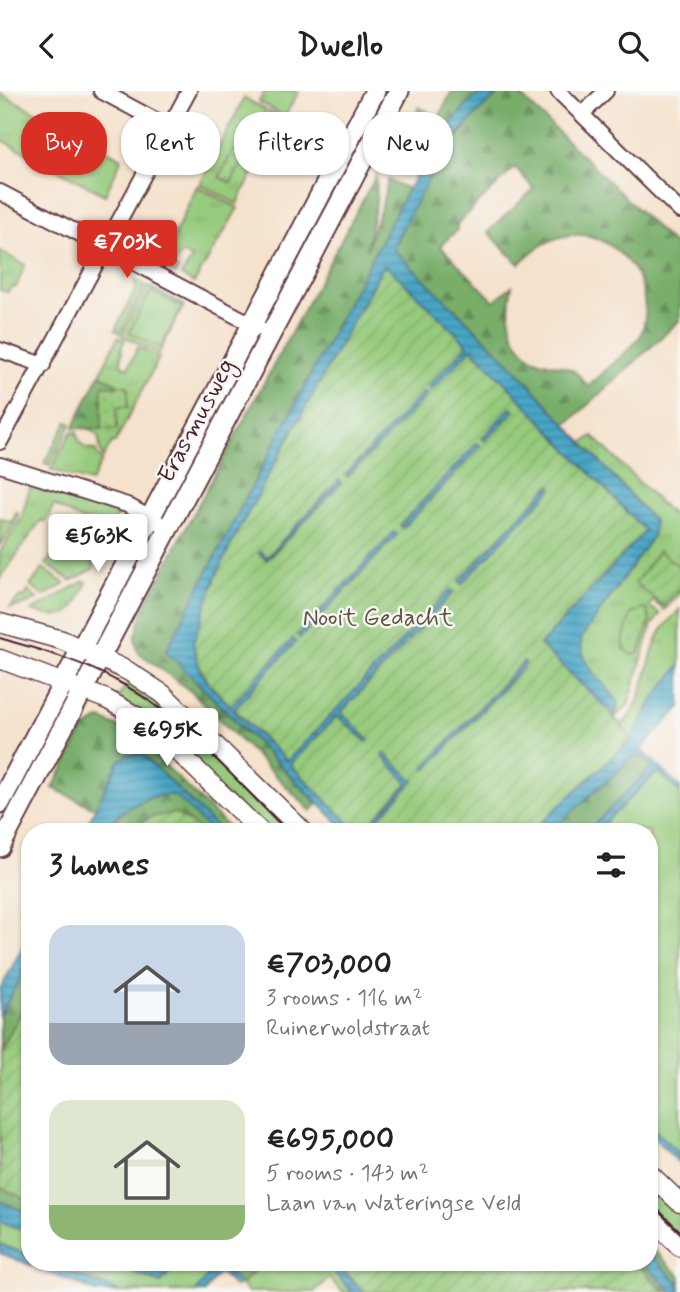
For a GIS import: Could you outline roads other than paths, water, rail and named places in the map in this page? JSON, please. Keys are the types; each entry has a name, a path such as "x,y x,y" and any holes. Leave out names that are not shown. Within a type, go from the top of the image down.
{"main road":[{"name":"Erasmusweg","path":"0,803 375,91"},
{"name":"Erasmusweg","path":"0,847 399,91"}],"street":[{"path":"101,91 140,112"},
{"path":"179,112 190,91"},
{"path":"558,91 680,211"},
{"path":"583,113 606,91"},
{"path":"0,442 145,175"},
{"path":"0,193 271,334"},
{"path":"0,350 43,365"},
{"path":"0,465 127,505 168,528"},
{"path":"0,623 62,640 128,671 163,694 295,823"},
{"path":"0,659 84,689 141,718 252,823"},
{"path":"658,1182 680,1203"},
{"path":"658,1225 680,1247"}],"water":[{"path":"481,91 502,92 473,118 453,141 453,122"},
{"path":"417,175 432,175 393,249 510,363 654,521 653,536 582,637 581,645 587,662 618,701 614,718 607,708 540,645 645,531 472,348 431,390 427,387 468,345 389,268 383,266 238,531 217,574 193,643 200,670 230,706 293,639 296,642 233,710 287,761 451,589 454,592 341,712 369,740 367,742 337,716 290,765 349,823 338,823 166,651"},
{"path":"423,392 427,395 347,477 345,475"},
{"path":"511,407 515,410 485,441 482,438"},
{"path":"477,443 481,446 403,528 400,525"},
{"path":"339,480 341,483 267,560 259,554 260,551 267,557"},
{"path":"550,485 553,488 462,584 459,581"},
{"path":"394,532 397,535 300,638 297,635"},
{"path":"523,662 526,664 426,770 424,767"},
{"path":"680,665 680,708 641,749 680,787 680,793 661,774 656,773 604,823 596,823 652,767 643,756 634,756 560,823 541,823 632,739 654,698"},
{"path":"384,753 414,781 375,823 370,823 408,783 382,756"},
{"path":"142,754 212,823 203,823 175,795 165,795 125,809 109,823 88,823 119,761 128,755"},
{"path":"21,949 21,977 0,1016 0,990"},
{"path":"658,1133 680,1155 680,1164 658,1142"},
{"path":"0,1201 21,1210 21,1229 0,1221"},
{"path":"0,1244 21,1252 21,1261 0,1253"},
{"path":"658,1262 680,1284 680,1292 673,1292 651,1271 658,1271"},
{"path":"45,1271 67,1271 120,1292 97,1292"},
{"path":"128,1271 171,1271 161,1283"},
{"path":"211,1271 226,1271 239,1283 235,1287 219,1272 205,1292 196,1292"},
{"path":"333,1271 343,1271 365,1292 353,1292"}],"tram line":[{"path":"0,638 87,667 139,694 206,749 279,823"},
{"path":"658,1210 680,1231"}],"park label":[{"name":"Nooit Gedacht","path":"378,618"}]}
